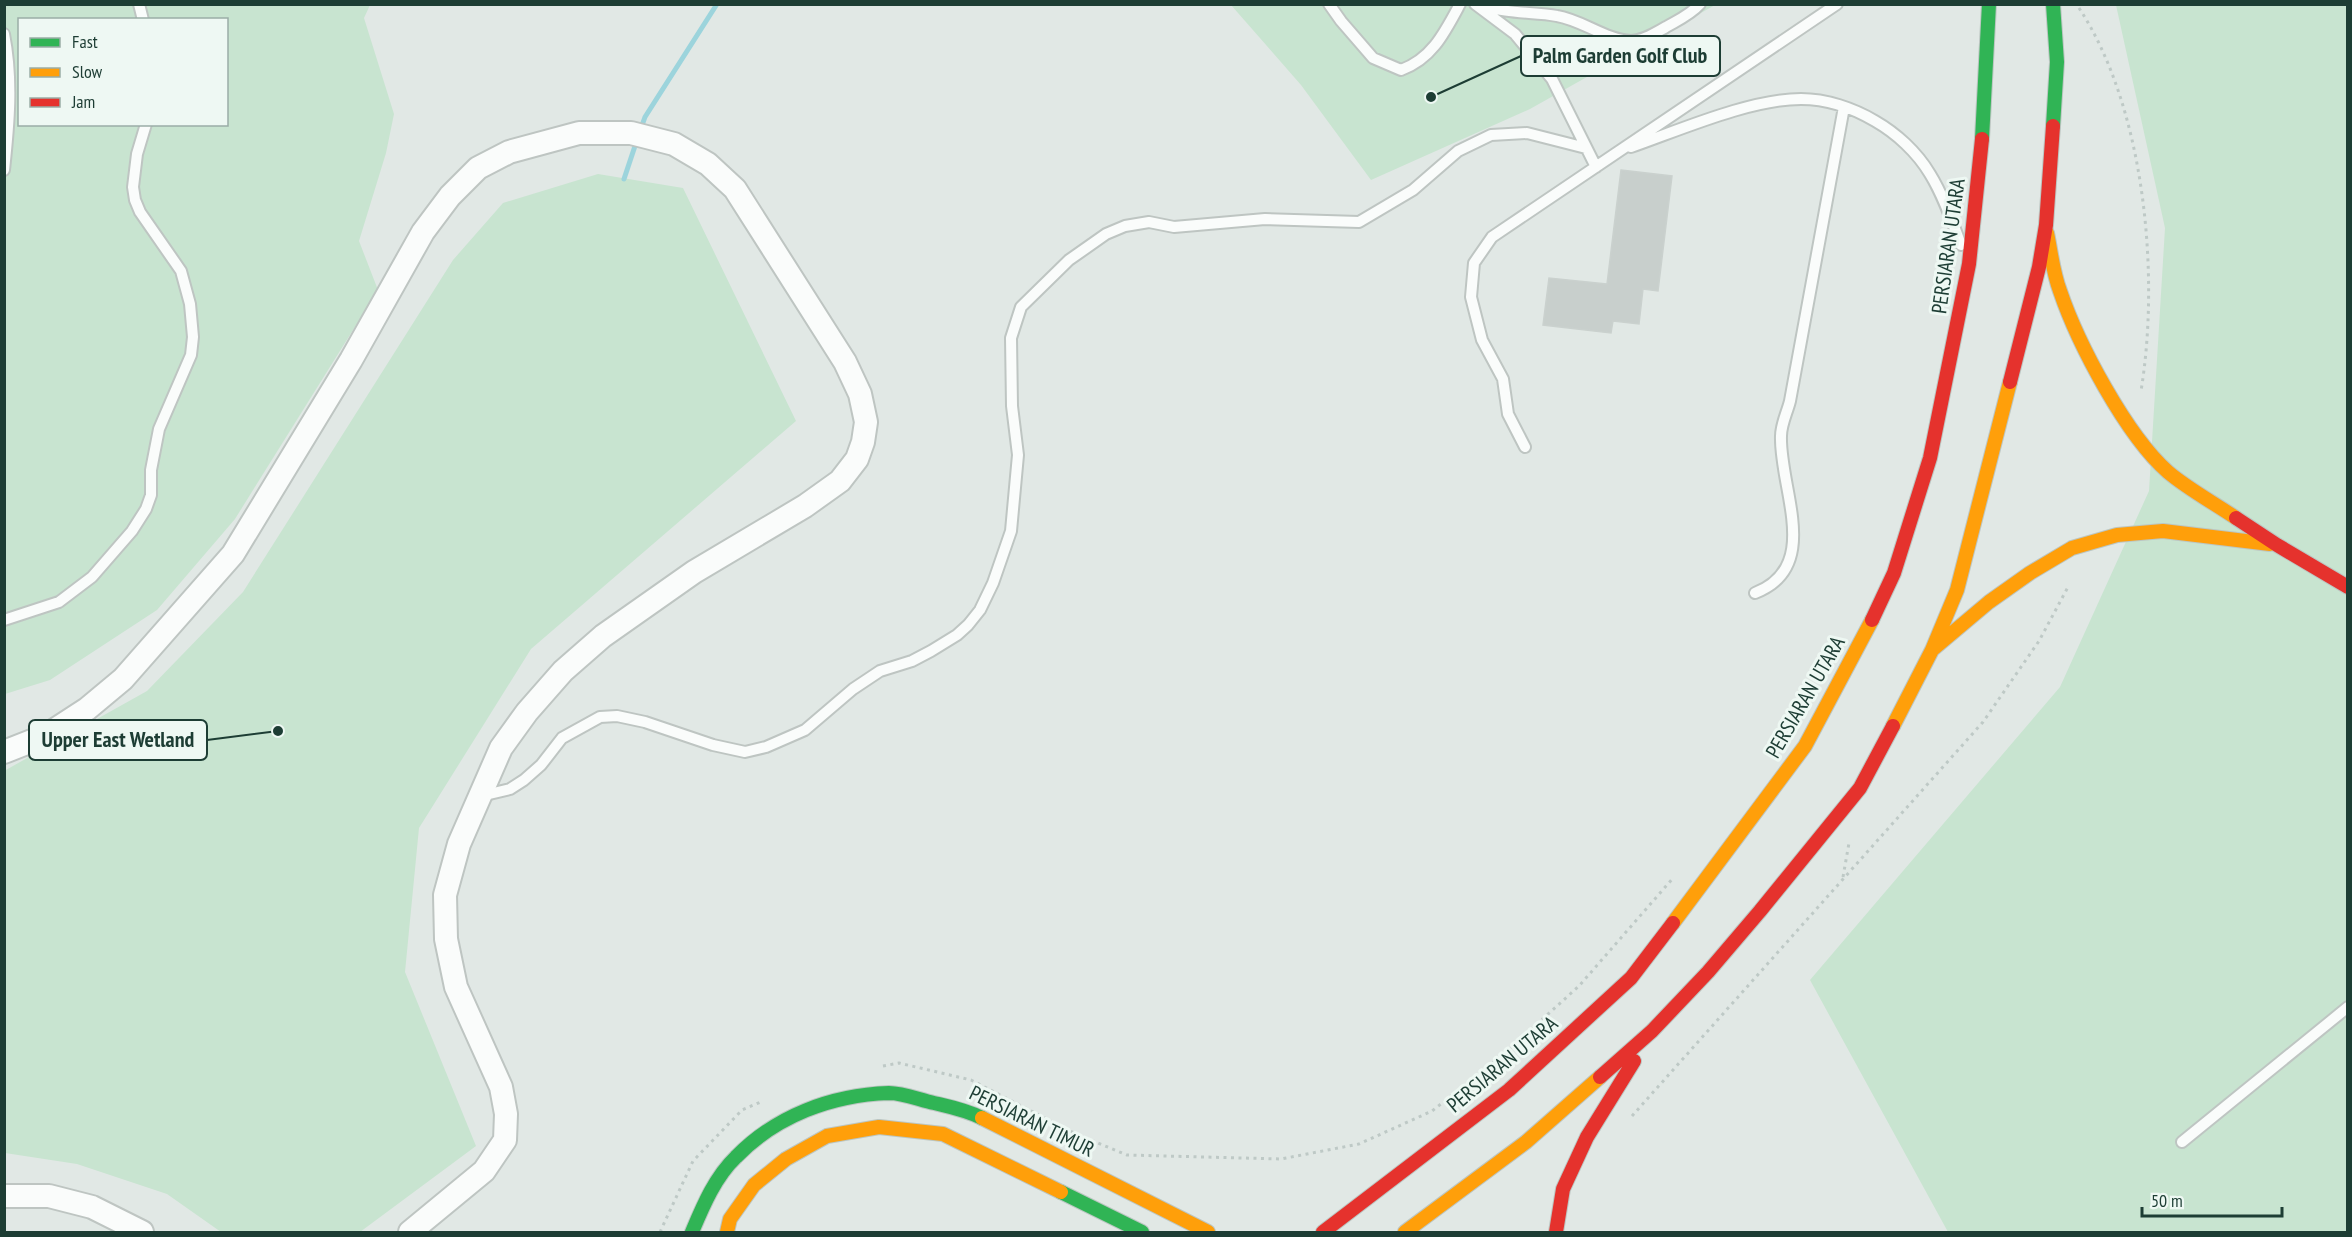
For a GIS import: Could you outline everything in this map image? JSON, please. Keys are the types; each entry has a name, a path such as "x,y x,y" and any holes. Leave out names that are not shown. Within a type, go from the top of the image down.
{"main road":[{"name":"PERSIARAN UTARA","path":"1323,1233 1509,1090 1631,978 1805,746 1866,634 1894,573 1930,458 1969,264 1984,115 1989,4"},
{"path":"1405,1233 1526,1142 1652,1031 1745,928 1860,788 1932,650 1957,590 2039,267 2046,225 2057,62 2053,4"},
{"path":"2046,225 2054,272 2069,315 2083,346 2138,438 2168,472 2277,545 2348,587"},
{"path":"1932,650 1989,602 2030,573 2072,548 2118,535 2163,531 2277,545"},
{"path":"1556,1233 1563,1189 1587,1137 1652,1031"},
{"name":"PERSIARAN TIMUR","path":"692,1233 707,1197 734,1158 764,1132 796,1112 843,1099 891,1093 966,1110 1206,1231"},
{"path":"727,1233 730,1219 754,1185 786,1159 827,1136 879,1127 943,1134 1142,1233"}],"street":[{"path":"4,752 47,735 87,709 123,679 233,554 351,360 423,232 450,196 478,168 509,152 579,133 631,133 674,144 708,164 735,189 845,362 860,394 866,422 863,442 857,459 840,481 805,506 694,572 603,636 562,671 527,712 501,748 459,844 445,895 446,939 456,987 501,1087 506,1114 505,1140 484,1171 410,1233"},
{"path":"4,1196 49,1196 92,1207 142,1233"}],"lane":[{"path":"1329,4 1372,58 1401,70 1424,59 1448,29 1460,4"},
{"path":"1475,4 1515,34 1552,79 1596,166"},
{"path":"1484,4 1496,9 1558,16 1580,22 1611,36 1632,41 1650,36 1694,11 1700,4"},
{"path":"1526,447 1508,414 1503,379 1482,340 1471,297 1474,263 1492,237 1837,4"},
{"path":"4,33 10,65 9,119 4,170"},
{"path":"1617,152 1763,103 1802,99 1844,107 1863,114 1889,129 1911,149 1930,174 1969,264"},
{"path":"1755,593 1778,580 1788,563 1793,547 1790,504 1780,436 1790,401 1844,107"},
{"path":"4,620 59,602 92,577 132,531 146,509 151,495 151,470 159,429 191,355 193,337 190,304 181,272 140,212 135,200 133,187 137,154 145,126"},
{"path":"480,796 510,789 524,780 541,765 562,738 600,717 617,716 645,722 713,745 745,752 766,747 805,730 854,689 880,671 912,661 957,635 980,610 993,583 1011,531 1018,455 1012,406 1011,338 1021,307 1069,260 1106,234 1125,226 1149,222 1174,227 1265,219 1359,222 1413,190 1458,151 1491,135 1527,133 1586,148"},
{"path":"2182,1142 2348,1008"}],"path":[{"path":"2076,4 2095,32 2117,85 2130,133 2140,192 2148,248 2146,339 2141,391"},
{"path":"1629,1121 1983,722 2038,641 2068,587"},
{"path":"877,1067 899,1063 971,1080 1076,1134 1127,1155 1281,1159 1359,1144 1432,1111 1504,1054 1579,986 1675,875"},
{"path":"660,1233 693,1161 742,1110 772,1097"}],"green space":[{"path":"5,5 370,5 364,18 394,114 386,153 359,241 378,290 235,519 157,610 50,680 5,694"},
{"path":"1231,5 1715,5 1530,109 1371,180 1301,85"},
{"path":"2116,5 2347,5 2347,1232 1948,1232 1810,980 2060,687 2149,491 2165,228"},
{"path":"598,174 683,188 796,421 531,649 419,828 405,972 476,1146 360,1232 221,1232 167,1194 77,1164 5,1153 4,771 147,691 243,592 453,260 503,203"}],"building":[{"path":"1621,170 1672,176 1658,291 1643,289 1639,324 1613,321 1611,333 1543,325 1549,278 1607,284"}],"waterway":[{"path":"640,131 645,117 717,4"},
{"path":"624,179 637,140"}],"traffic: fast":[{"path":"1982,139 1989,4"},
{"path":"2053,4 2057,62 2053,126"},
{"path":"692,1232 710,1192 736,1157 769,1130 806,1110 846,1098 894,1093 952,1107 982,1118"},
{"path":"1061,1192 1142,1232"}],"traffic: slow":[{"path":"2047,233 2056,277 2068,312 2091,362 2120,412 2136,436 2168,472 2236,518"},
{"path":"1893,726 1932,650 1957,590 2010,382"},
{"path":"1932,650 1989,602 2030,573 2072,548 2117,535 2163,531 2270,544"},
{"path":"1673,923 1805,746 1872,620"},
{"path":"1405,1232 1526,1142 1600,1077"},
{"path":"982,1118 1208,1232"},
{"path":"727,1232 730,1219 754,1185 786,1159 827,1136 879,1127 943,1134 1061,1192"}],"traffic: jam":[{"path":"2010,382 2039,267 2046,225 2053,126"},
{"path":"1872,620 1894,573 1930,458 1969,264 1982,139"},
{"path":"2236,518 2348,587"},
{"path":"1600,1077 1652,1031 1708,972 1760,911 1860,788 1893,726"},
{"path":"1323,1232 1509,1090 1631,978 1673,923"},
{"path":"1556,1232 1563,1189 1587,1137 1634,1061"}],"place":[{"name":"Palm Garden Golf Club","path":"1431,97"},
{"name":"Upper East Wetland","path":"278,731"}]}
